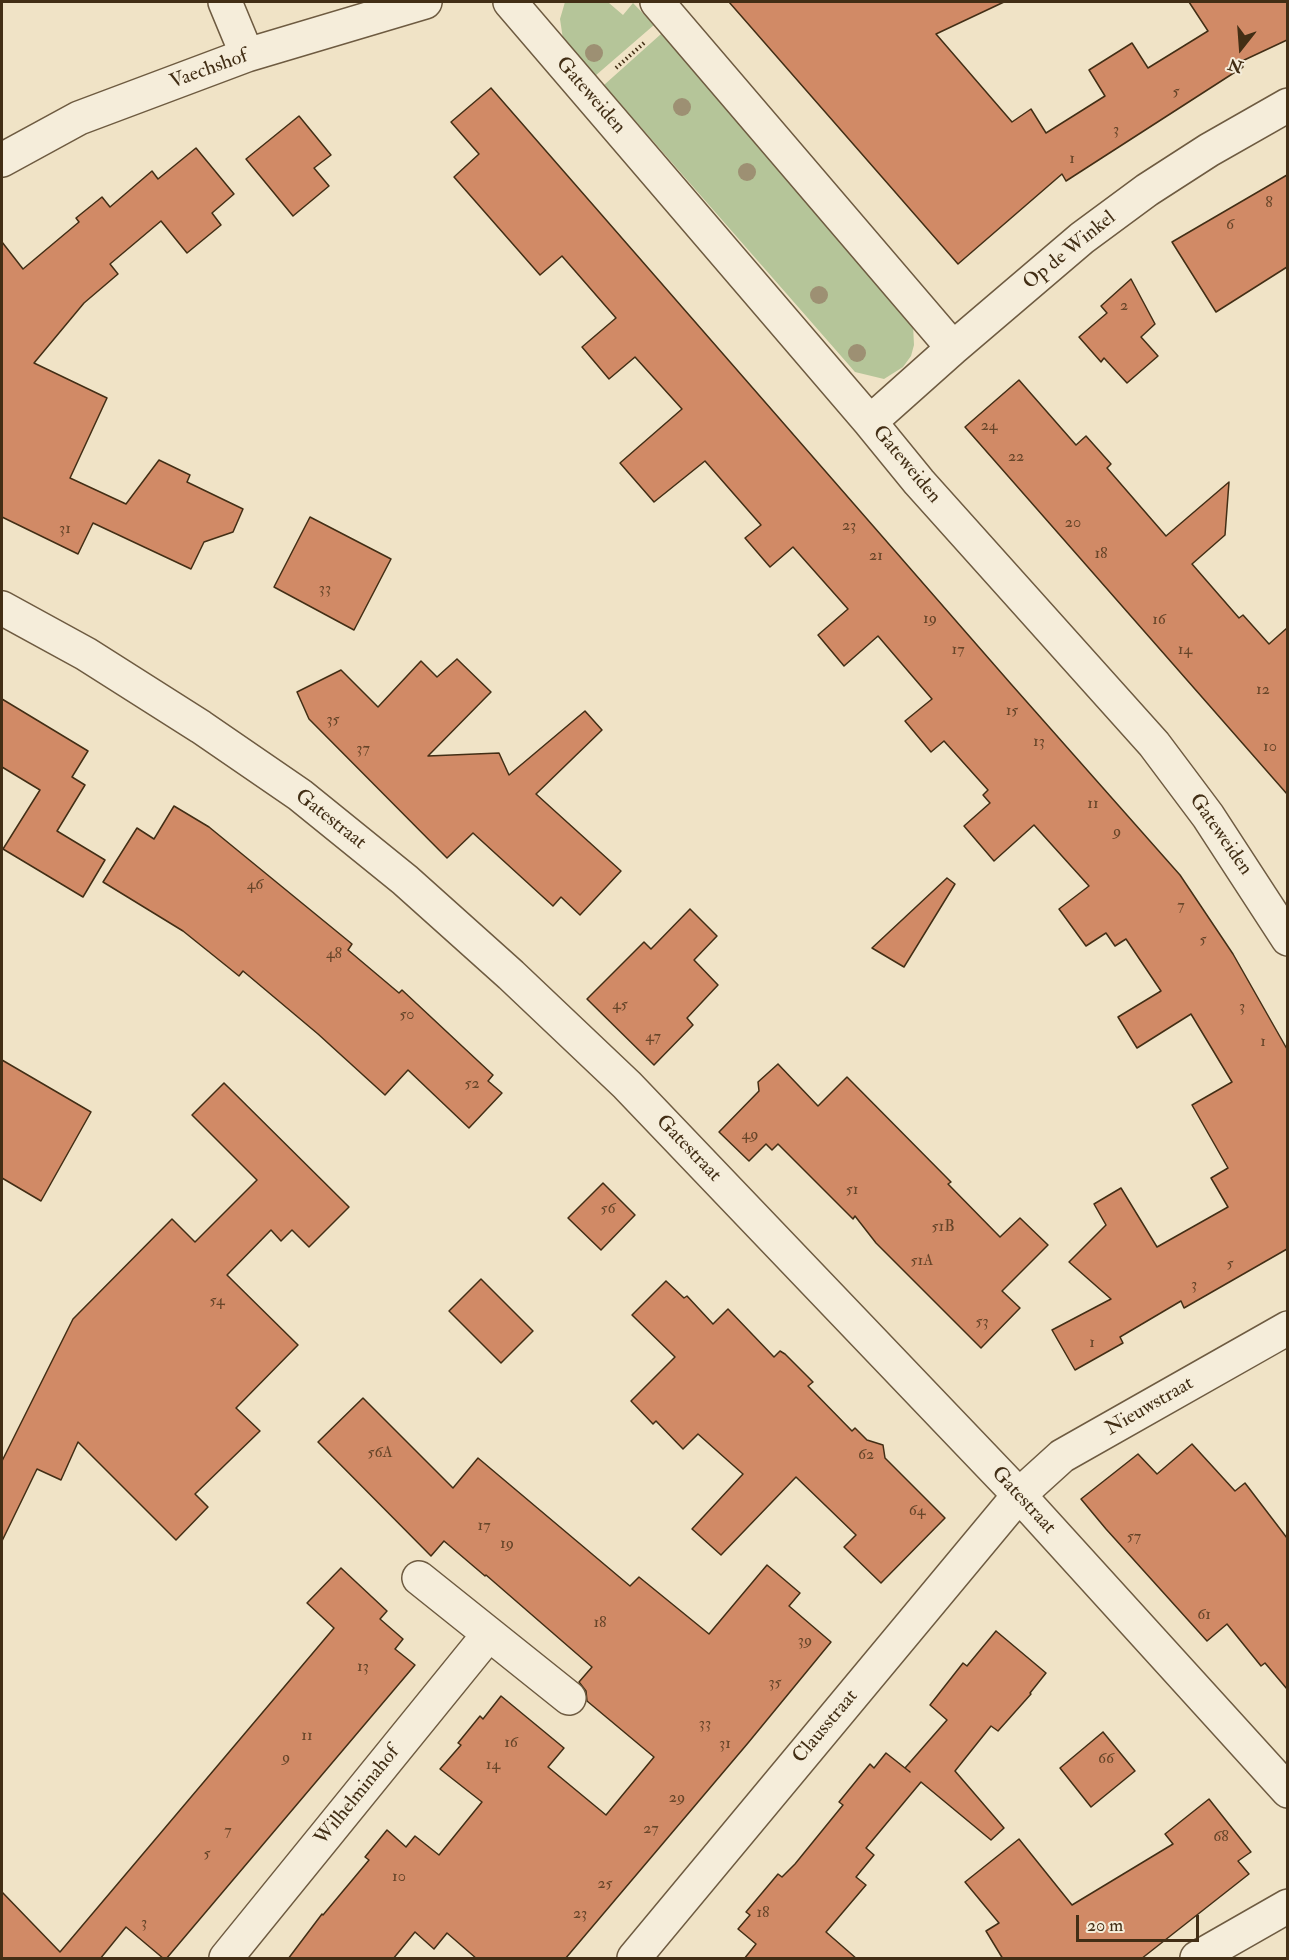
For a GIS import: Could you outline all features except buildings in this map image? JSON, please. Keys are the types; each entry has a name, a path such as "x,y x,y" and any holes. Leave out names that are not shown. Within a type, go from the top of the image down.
{"street":[{"path":"225,2 247,55"},
{"name":"Vaechshof","path":"2,160 79,118 247,55 424,2"},
{"name":"Gateweiden","path":"510,2 919,482 1154,744 1208,816 1287,939"},
{"path":"664,10 953,348"},
{"name":"Op de Winkel","path":"870,422 1082,238 1147,190 1209,150 1287,105"},
{"name":"Gatestraat","path":"2,608 86,654 201,727 300,795 405,880 511,975 627,1085 1018,1495 1287,1791"},
{"name":"Nieuwstraat","path":"1018,1495 1062,1456 1287,1328"},
{"name":"Clausstraat","path":"634,1959 1018,1495"},
{"path":"419,1578 569,1698"},
{"name":"Wilhelminahof","path":"226,1959 489,1634"},
{"path":"1197,1959 1287,1906"}],"path":[{"path":"587,93 664,10"}],"green space":[{"path":"565,2 610,2 623,15 633,3 654,25 595,76 563,39 560,19"},
{"path":"661,34 670,44 676,38 693,60 688,65 913,325 914,345 911,356 903,367 884,379 855,372 604,85"}]}
